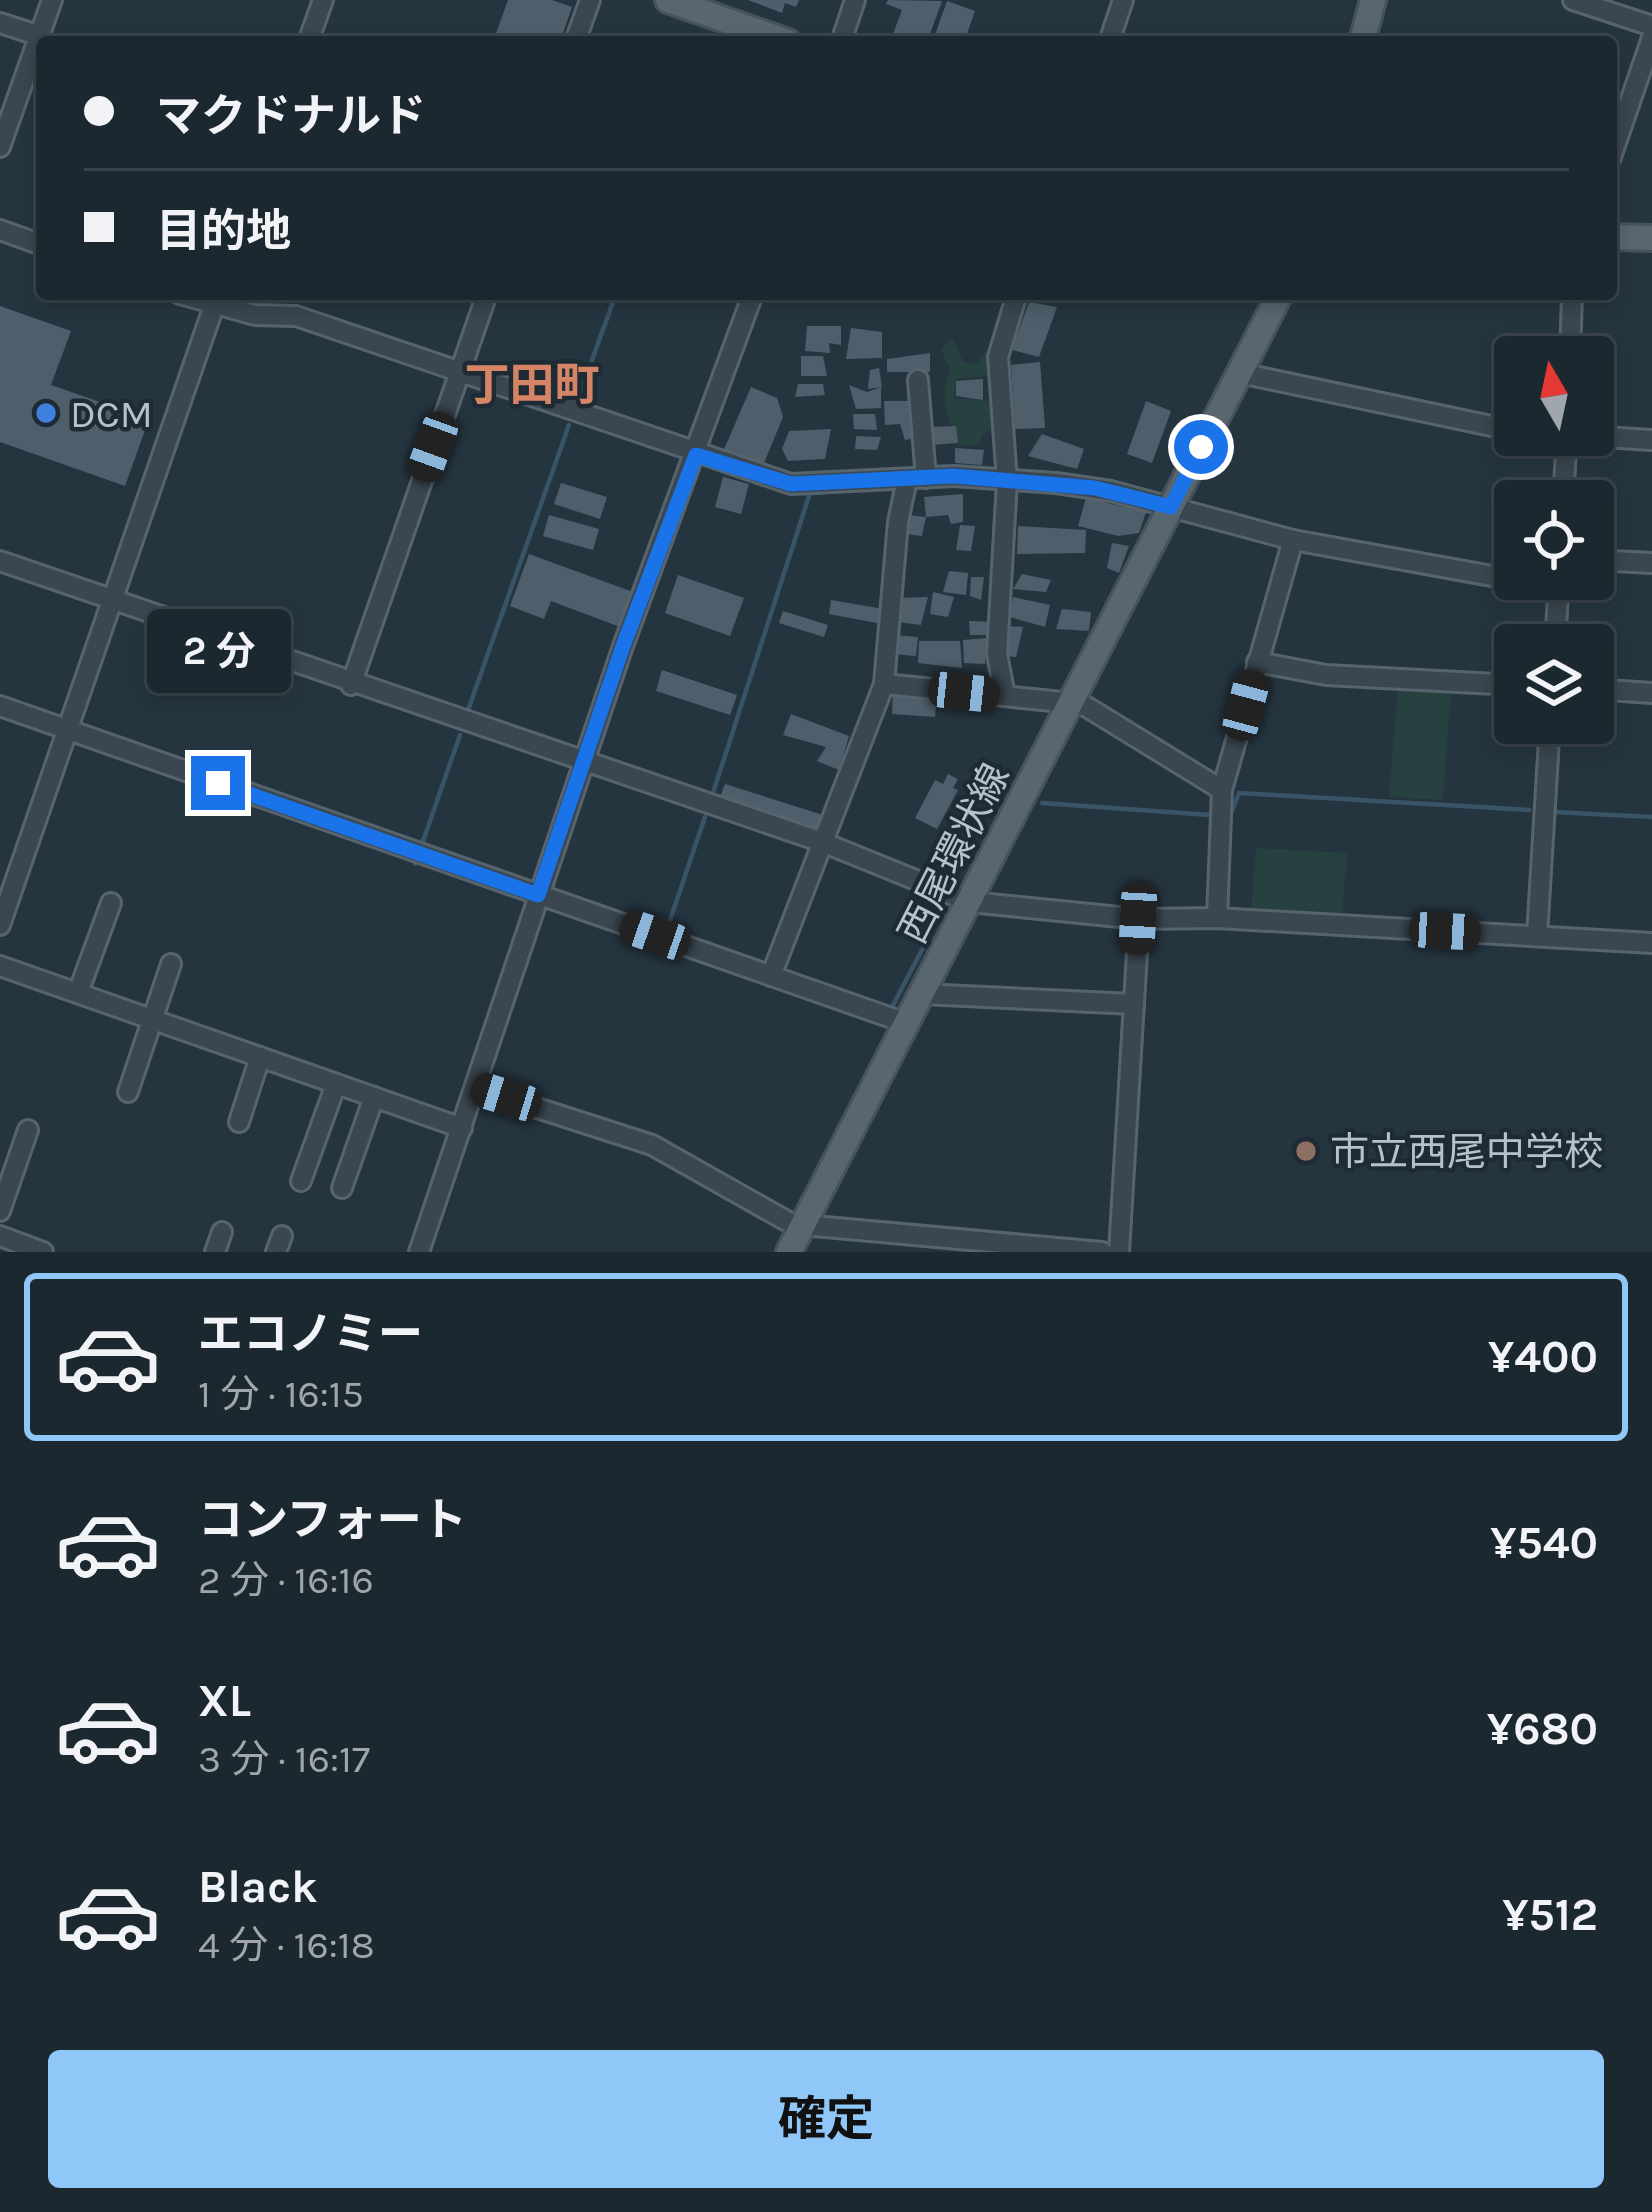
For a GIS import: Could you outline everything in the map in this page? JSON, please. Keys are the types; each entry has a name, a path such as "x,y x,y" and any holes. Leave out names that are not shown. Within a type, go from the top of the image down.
{"main road":[{"path":"668,0 771,36"},
{"path":"1364,36 1373,0"},
{"path":"1617,237 1652,238"},
{"name":"西尾環状線","path":"789,1252 1277,300"}],"street":[{"path":"0,114 42,0"},
{"path":"39,36 52,0"},
{"path":"310,36 323,0"},
{"path":"577,36 590,0"},
{"path":"843,36 855,0"},
{"path":"1110,36 1123,0"},
{"path":"1574,0 1652,26"},
{"path":"0,22 31,33"},
{"path":"1617,140 1652,38"},
{"path":"0,148 36,46"},
{"path":"0,230 36,243"},
{"path":"0,925 216,300 296,316 791,484 1006,472 1111,491 1293,540 1494,572"},
{"path":"351,685 485,300"},
{"path":"424,1251 583,763 751,300"},
{"path":"1005,696 997,654 1006,472 998,357 1015,300"},
{"path":"1570,336 1571,300"},
{"path":"1240,373 1494,427"},
{"path":"771,976 884,684 898,522 917,478 918,380"},
{"path":"1614,438 1652,440"},
{"path":"1216,918 1222,790 1293,540"},
{"path":"0,561 351,685 822,842 970,902 1138,919 1216,918 1652,943"},
{"path":"1614,561 1652,563"},
{"path":"1257,662 1326,675 1494,684"},
{"path":"884,684 1082,704 1222,790"},
{"path":"1614,690 1652,693"},
{"path":"0,706 907,1023"},
{"path":"1537,936 1549,744"},
{"path":"78,993 111,903"},
{"path":"1119,1252 1138,919"},
{"path":"128,1092 171,964"},
{"path":"0,966 462,1128"},
{"path":"922,994 1134,1004"},
{"path":"239,1122 260,1058"},
{"path":"301,1180 336,1084"},
{"path":"476,1088 652,1145 802,1226 914,1245 1102,1252"},
{"path":"342,1188 374,1097"},
{"path":"0,1211 28,1130"},
{"path":"215,1252 222,1232"},
{"path":"0,1236 44,1252"}],"green space":[{"path":"952,337 963,362 976,364 985,352 996,357 994,375 956,379 954,398 995,401 997,430 983,433 979,445 960,445 946,407 950,369 941,350"},
{"path":"1398,686 1451,689 1443,800 1389,797"},
{"path":"1256,848 1347,853 1342,915 1251,914"}],"building":[{"path":"508,0 552,0 572,7 562,36 495,36"},
{"path":"748,0 799,0 796,7 785,3 782,13"},
{"path":"888,0 942,1 929,36 892,36 902,10 886,4"},
{"path":"947,1 975,11 966,36 935,35"},
{"path":"1029,302 1057,307 1039,357 1012,350"},
{"path":"0,306 71,331 51,385 149,419 125,486 0,442"},
{"path":"807,326 841,326 841,345 829,343 830,353 805,351"},
{"path":"851,328 882,332 882,358 846,359"},
{"path":"930,353 930,372 887,372 887,359"},
{"path":"801,356 823,356 827,376 801,376"},
{"path":"1040,362 1045,428 1015,429 1011,365"},
{"path":"879,368 882,387 868,389 870,370"},
{"path":"983,379 983,400 956,396 956,381"},
{"path":"798,384 823,384 825,395 795,397"},
{"path":"849,385 867,392 881,387 881,408 856,409"},
{"path":"751,387 777,398 783,417 762,468 722,454"},
{"path":"884,401 916,401 915,438 905,440 900,424 885,425"},
{"path":"1146,401 1171,411 1152,463 1127,454"},
{"path":"853,414 875,414 877,430 854,429"},
{"path":"956,426 958,443 930,445 928,427"},
{"path":"831,429 825,459 788,461 782,449 789,431"},
{"path":"1042,434 1084,449 1077,469 1028,456"},
{"path":"856,436 881,437 877,450 855,449"},
{"path":"955,448 984,450 982,465 955,463"},
{"path":"723,477 749,484 741,514 715,507"},
{"path":"561,483 607,497 600,519 554,504"},
{"path":"963,494 963,522 951,524 948,515 926,517 924,497"},
{"path":"1086,498 1146,512 1139,533 1118,536 1078,526"},
{"path":"549,515 599,529 593,550 543,536"},
{"path":"909,515 926,517 922,536 906,534"},
{"path":"960,525 975,526 971,551 956,550"},
{"path":"1018,526 1086,530 1085,553 1017,554"},
{"path":"1112,543 1129,546 1119,573 1107,568"},
{"path":"529,554 633,592 620,627 551,601 544,619 510,606"},
{"path":"949,571 968,573 966,595 943,592"},
{"path":"1022,574 1051,580 1046,592 1013,589"},
{"path":"678,575 744,598 730,636 665,613"},
{"path":"971,577 984,577 981,600 970,596"},
{"path":"933,592 954,597 948,617 930,614"},
{"path":"928,597 921,625 897,622 899,598"},
{"path":"1013,597 1050,605 1045,627 1010,617"},
{"path":"831,600 884,609 882,624 829,614"},
{"path":"1062,609 1091,612 1089,631 1056,629"},
{"path":"783,611 828,625 824,637 779,623"},
{"path":"969,621 993,622 992,635 970,635"},
{"path":"1006,626 1023,627 1016,657 1005,656"},
{"path":"894,635 918,637 916,656 892,654"},
{"path":"987,638 985,664 964,663 963,640"},
{"path":"919,641 960,641 962,668 918,663"},
{"path":"662,670 737,695 730,715 656,691"},
{"path":"893,693 943,697 942,706 936,706 935,717 892,714"},
{"path":"791,714 849,736 839,770 817,761 826,747 783,735"},
{"path":"948,774 958,779 953,788 958,790 937,829 915,818 935,780 943,784"},
{"path":"725,784 823,815 815,832 720,797"}],"waterway":[{"path":"577,401 614,300"},
{"path":"468,710 569,425"},
{"path":"1031,472 1085,478"},
{"path":"712,796 810,493 864,489"},
{"path":"423,841 460,735"},
{"path":"1230,816 1239,793 1529,810"},
{"path":"1042,803 1210,815"},
{"path":"1553,812 1652,817"},
{"path":"668,926 705,817"},
{"path":"893,1005 945,906"}],"place":[{"name":"DCM","path":"46,413"},
{"name":"市立西尾中学校","path":"1306,1151"}],"district":[{"name":"丁田町","path":"532,384"}],"route":[{"path":"218,783 538,895 623,646 696,455 791,484 954,476 1095,488 1171,507 1201,447"}]}
